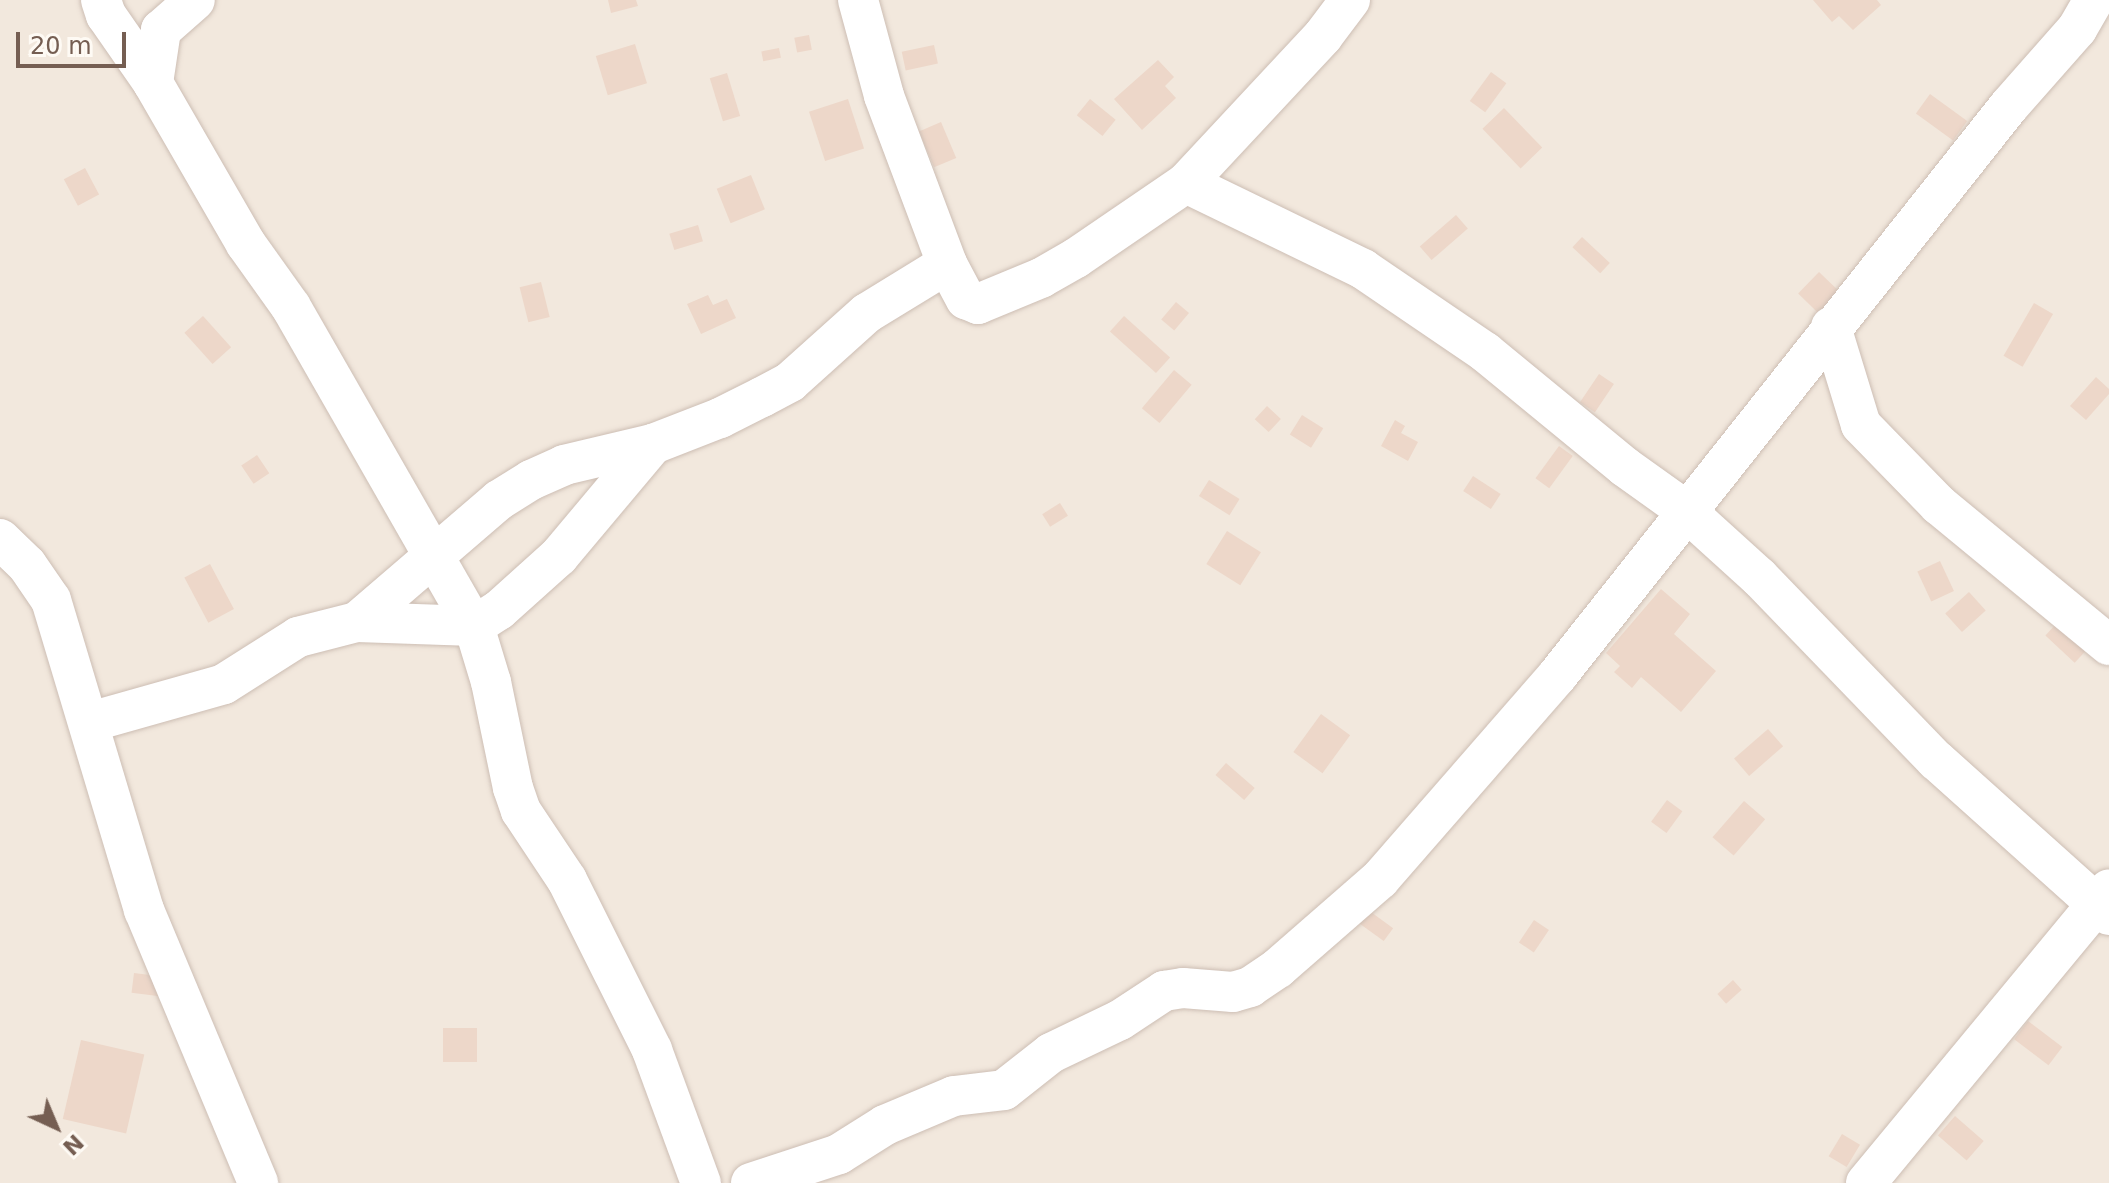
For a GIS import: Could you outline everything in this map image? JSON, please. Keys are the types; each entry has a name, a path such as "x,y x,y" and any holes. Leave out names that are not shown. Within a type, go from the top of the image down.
{"street":[{"path":"101,0 106,15 153,83 246,244 291,307 474,626 491,682 513,788 521,811 567,880 652,1050 701,1183"},
{"path":"153,83 161,30 195,0"},
{"path":"858,0 884,96 947,264 966,299 978,304 1076,258 1186,183 1312,48 1350,0"},
{"path":"751,1183 839,1154 885,1125 954,1096 1004,1090 1051,1053 1120,1020 1164,991 1183,988 1233,992 1250,987 1278,968 1380,879 1557,676 1831,327 2009,106 2077,29 2094,0"},
{"path":"1186,183 1306,240 1387,285 1485,352 1625,467 1685,510 1759,577 1936,760 2104,903 1866,1183"},
{"path":"357,622 499,500 531,480 564,465 653,444 720,418 790,382 867,313 947,264"},
{"path":"1831,327 1861,425 1939,505 2109,645"},
{"path":"90,722 224,684 298,637 357,622 474,626 499,610 559,556 653,444"},
{"path":"0,539 20,557 51,600 144,910 258,1183"}],"shaded area":[{"path":"0,0 2109,0 2109,1183 0,1183"}],"building":[{"path":"608,0 636,0 638,6 611,13"},
{"path":"1813,0 1877,0 1881,5 1853,30 1839,16 1832,22"},
{"path":"809,35 812,50 797,53 794,38"},
{"path":"635,44 647,83 608,95 596,56"},
{"path":"934,45 938,64 906,70 902,52"},
{"path":"779,48 781,58 763,61 761,51"},
{"path":"1158,60 1174,77 1165,86 1176,98 1142,130 1114,99"},
{"path":"1491,72 1506,83 1485,112 1470,101"},
{"path":"727,73 740,116 723,121 710,78"},
{"path":"1930,94 1967,121 1953,140 1916,113"},
{"path":"848,99 864,148 825,161 809,112"},
{"path":"1090,99 1116,120 1102,136 1077,115"},
{"path":"1504,108 1542,148 1521,168 1482,129"},
{"path":"941,122 956,158 934,167 919,131"},
{"path":"85,168 99,194 78,206 64,179"},
{"path":"751,175 765,209 731,223 717,189"},
{"path":"1456,215 1468,229 1432,260 1420,246"},
{"path":"698,225 703,241 674,250 669,234"},
{"path":"1582,237 1610,263 1600,273 1572,247"},
{"path":"1819,272 1841,293 1820,314 1798,294"},
{"path":"541,282 550,317 528,322 520,287"},
{"path":"708,295 713,305 727,299 736,318 701,334 687,304"},
{"path":"1176,302 1189,313 1174,331 1161,320"},
{"path":"2034,303 2053,314 2023,367 2004,356"},
{"path":"203,316 231,347 213,364 184,333"},
{"path":"1124,316 1170,357 1156,373 1110,332"},
{"path":"1174,370 1192,385 1159,423 1142,408"},
{"path":"1599,374 1614,384 1595,412 1580,402"},
{"path":"2096,377 2109,389 2109,394 2086,420 2070,406"},
{"path":"1267,406 1281,419 1269,432 1255,419"},
{"path":"1302,415 1323,428 1311,448 1290,435"},
{"path":"1395,420 1405,426 1401,433 1418,442 1408,461 1381,446"},
{"path":"1559,446 1573,456 1549,488 1535,478"},
{"path":"257,455 269,473 254,484 241,466"},
{"path":"1473,476 1501,494 1491,509 1463,491"},
{"path":"1209,480 1240,499 1229,515 1199,496"},
{"path":"1060,503 1068,516 1050,527 1042,514"},
{"path":"1227,531 1261,552 1240,585 1206,564"},
{"path":"1940,561 1954,591 1931,601 1917,572"},
{"path":"210,564 234,609 208,623 184,578"},
{"path":"1661,589 1690,614 1674,634 1716,671 1681,712 1641,677 1632,688 1614,672 1620,666 1606,653"},
{"path":"1969,592 1986,611 1962,632 1945,613"},
{"path":"2057,623 2086,650 2075,663 2045,635"},
{"path":"1321,714 1350,735 1322,773 1293,752"},
{"path":"1768,729 1783,746 1749,776 1734,759"},
{"path":"1226,763 1255,788 1244,800 1216,775"},
{"path":"1667,800 1682,811 1667,833 1651,822"},
{"path":"1744,801 1765,819 1734,856 1713,837"},
{"path":"1364,907 1393,928 1384,941 1355,920"},
{"path":"1534,920 1549,930 1534,952 1519,942"},
{"path":"134,973 166,977 163,997 132,993"},
{"path":"1733,980 1742,990 1726,1004 1717,994"},
{"path":"2028,1021 2062,1047 2048,1065 2014,1039"},
{"path":"443,1028 477,1028 477,1062 443,1062"},
{"path":"81,1040 144,1055 126,1134 63,1119"},
{"path":"1955,1116 1984,1141 1967,1161 1938,1136"},
{"path":"1842,1134 1860,1145 1847,1167 1829,1156"}]}
